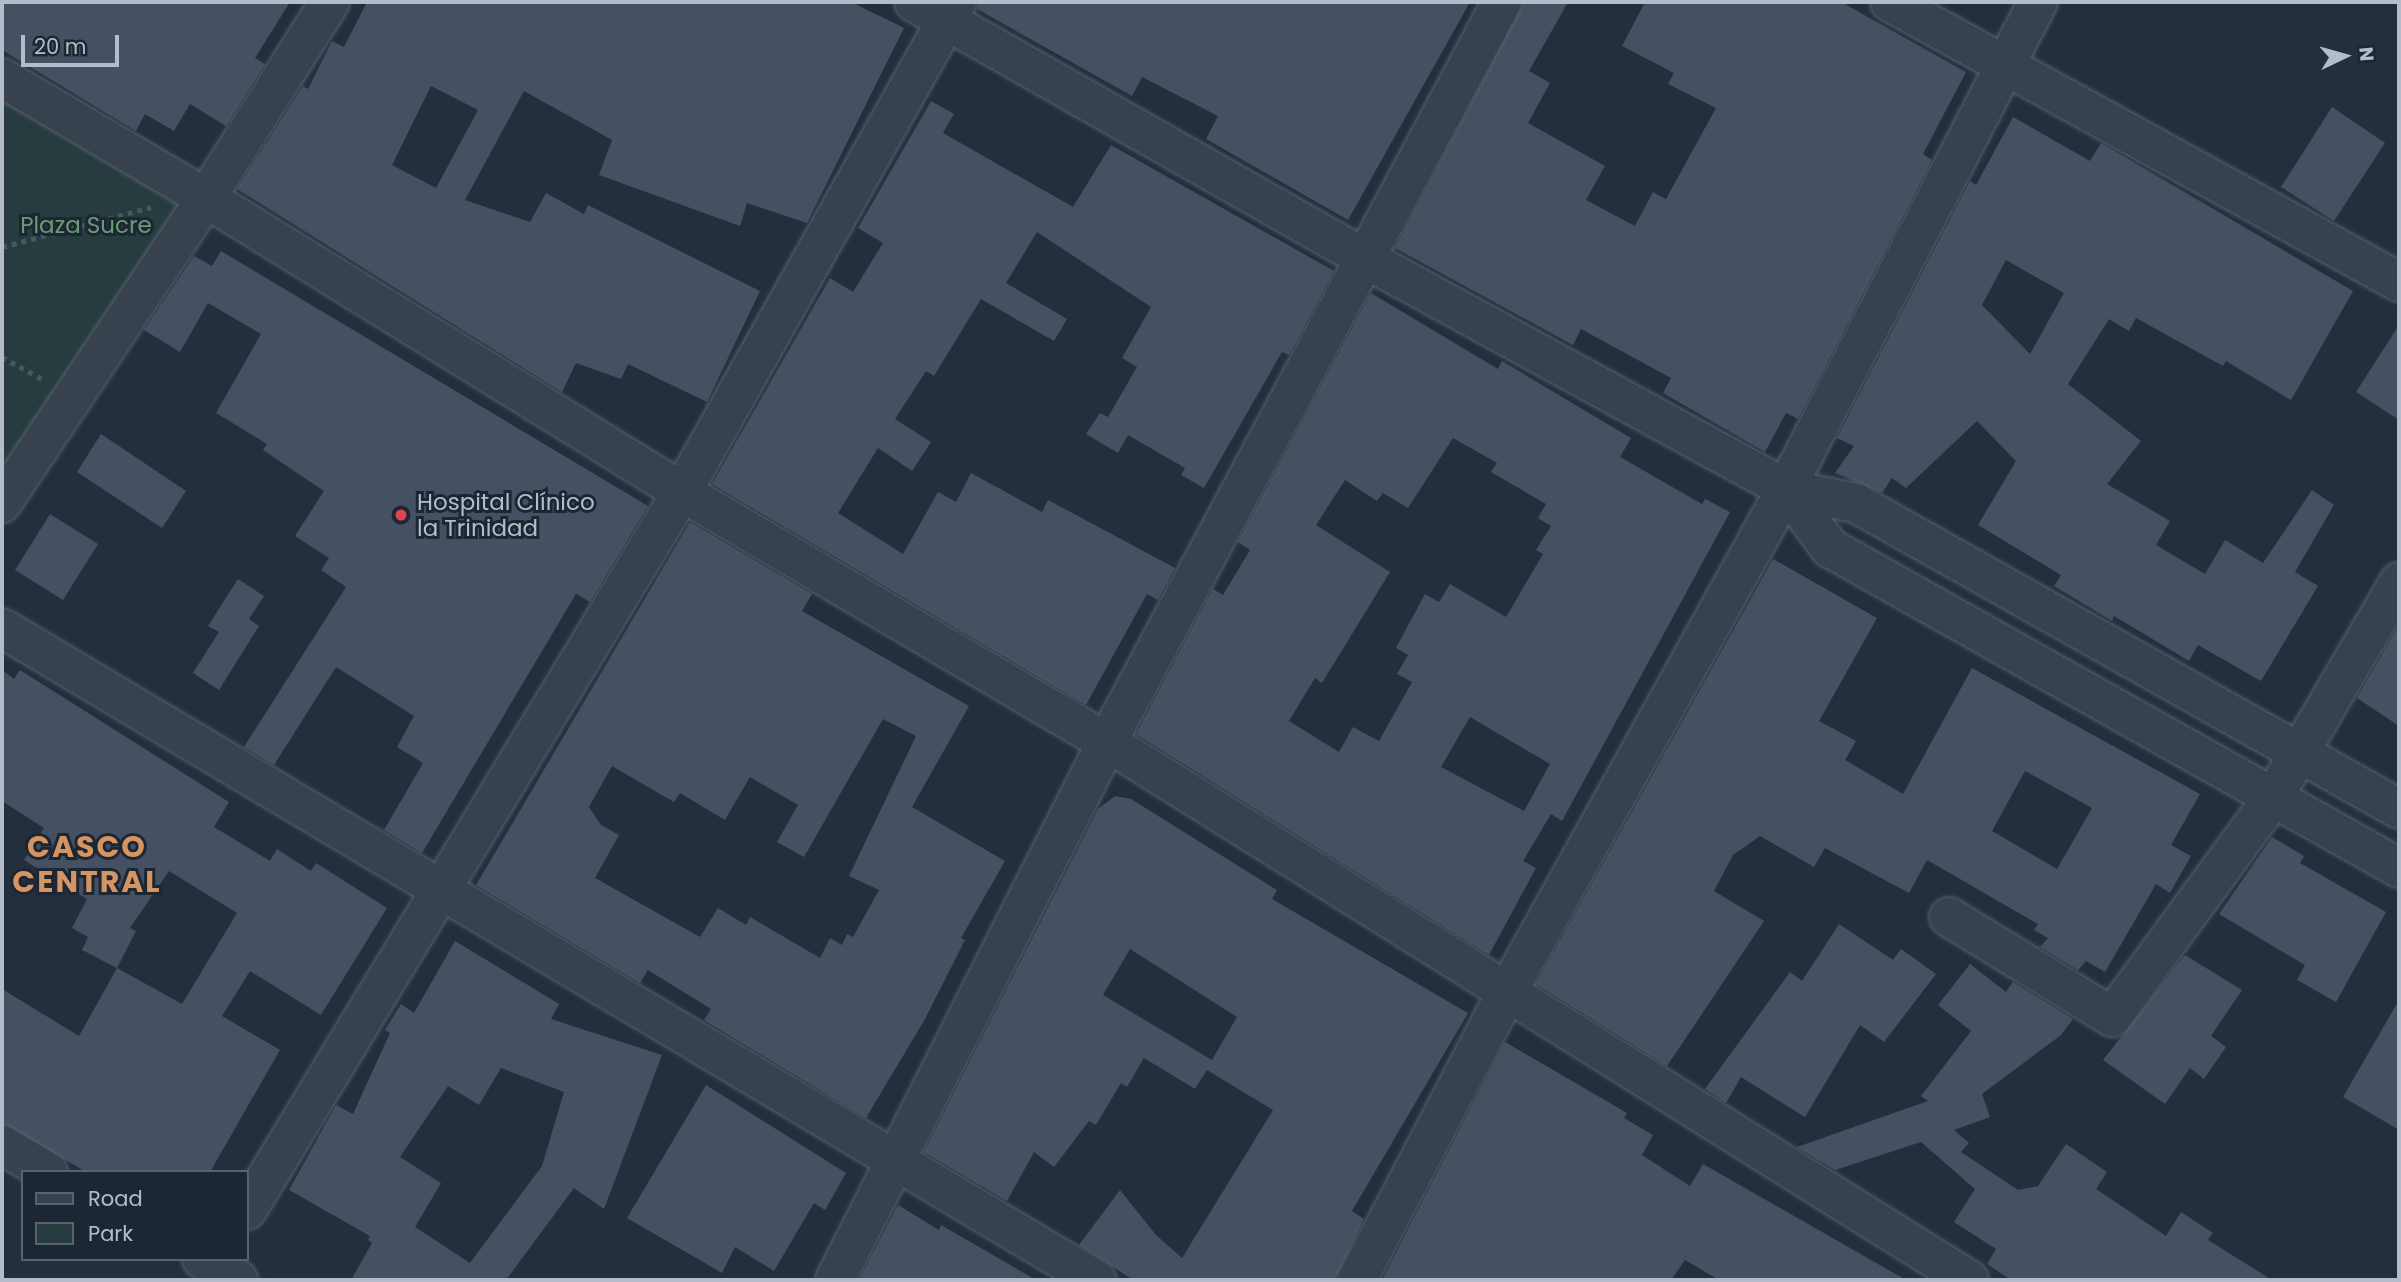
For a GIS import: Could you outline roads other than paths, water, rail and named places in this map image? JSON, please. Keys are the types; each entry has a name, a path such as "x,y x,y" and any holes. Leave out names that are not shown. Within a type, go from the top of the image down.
{"street":[{"path":"2,503 206,198 330,2"},
{"path":"914,2 953,11 1366,259 1786,489 1856,503 2399,809"},
{"path":"835,1280 898,1161 1107,742 1502,2"},
{"path":"1890,2 2399,282"},
{"path":"1357,1280 1506,993 1786,489 2038,2"},
{"path":"248,1208 438,890 682,492 953,11"},
{"path":"2,78 206,198 682,492 1107,742 1969,1280"},
{"path":"1786,489 1830,548 2399,868"},
{"path":"1949,917 2112,1017 2273,798 2399,582"},
{"path":"2,628 1096,1280"},
{"path":"2,1145 45,1170"}],"place":[{"name":"Hospital Clínico la Trinidad","path":"401,515"}],"district":[{"name":"CASCO CENTRAL","path":"87,864"}],"park label":[{"name":"Plaza Sucre","path":"86,225"}]}
